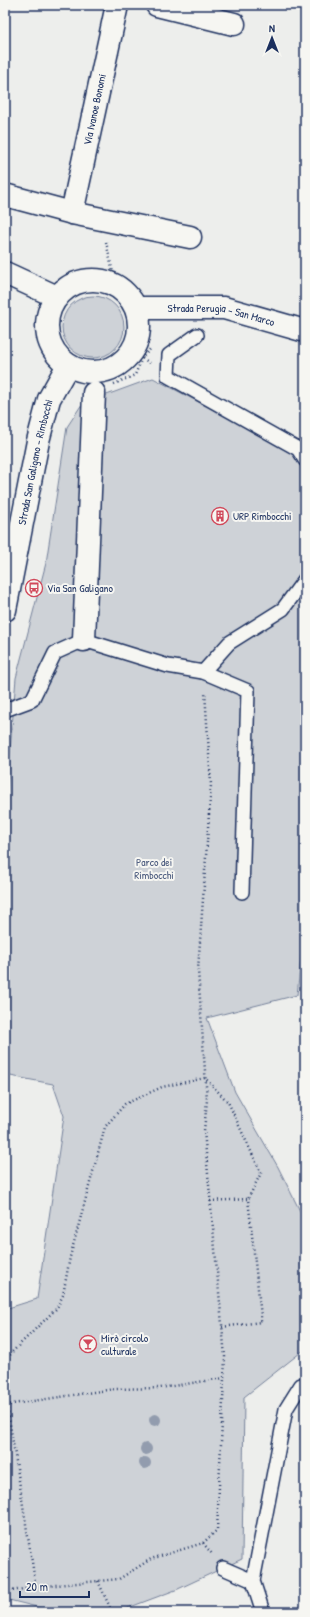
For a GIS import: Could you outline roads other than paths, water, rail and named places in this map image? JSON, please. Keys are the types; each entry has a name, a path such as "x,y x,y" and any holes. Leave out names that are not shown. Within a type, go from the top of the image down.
{"street":[{"name":"Via Ivanoe Bonomi","path":"72,213 117,5"},
{"path":"157,5 234,24"},
{"path":"5,195 72,213 190,237"},
{"path":"5,273 57,296"},
{"path":"85,280 101,280 116,286 128,295 136,308 140,323 138,337 133,351 123,362 110,369 96,372 81,371 68,365 56,354 49,341 47,325 50,310 57,296 70,286 85,280"},
{"name":"Strada Perugia - San Marco","path":"136,308 224,308 305,331"},
{"name":"Strada San Galigano - Rimbocchi","path":"5,610 38,441 49,399 68,365"},
{"path":"84,640 94,393"}],"lane":[{"path":"197,335 169,355 168,376 298,449 305,460"},
{"path":"203,672 229,643 283,609 305,579"},
{"path":"5,710 32,700 55,653 84,640 168,666 203,672 248,691 242,892"},
{"path":"264,1612 253,1581 286,1409 301,1386 305,1384"},
{"path":"223,1568 253,1581"}],"place":[{"name":"URP Rimbocchi","path":"220,516"},
{"name":"Via San Galigano","path":"34,588"},
{"name":"Mirò circolo culturale","path":"88,1344"}],"park label":[{"name":"Parco dei Rimbocchi","path":"154,868"}]}
